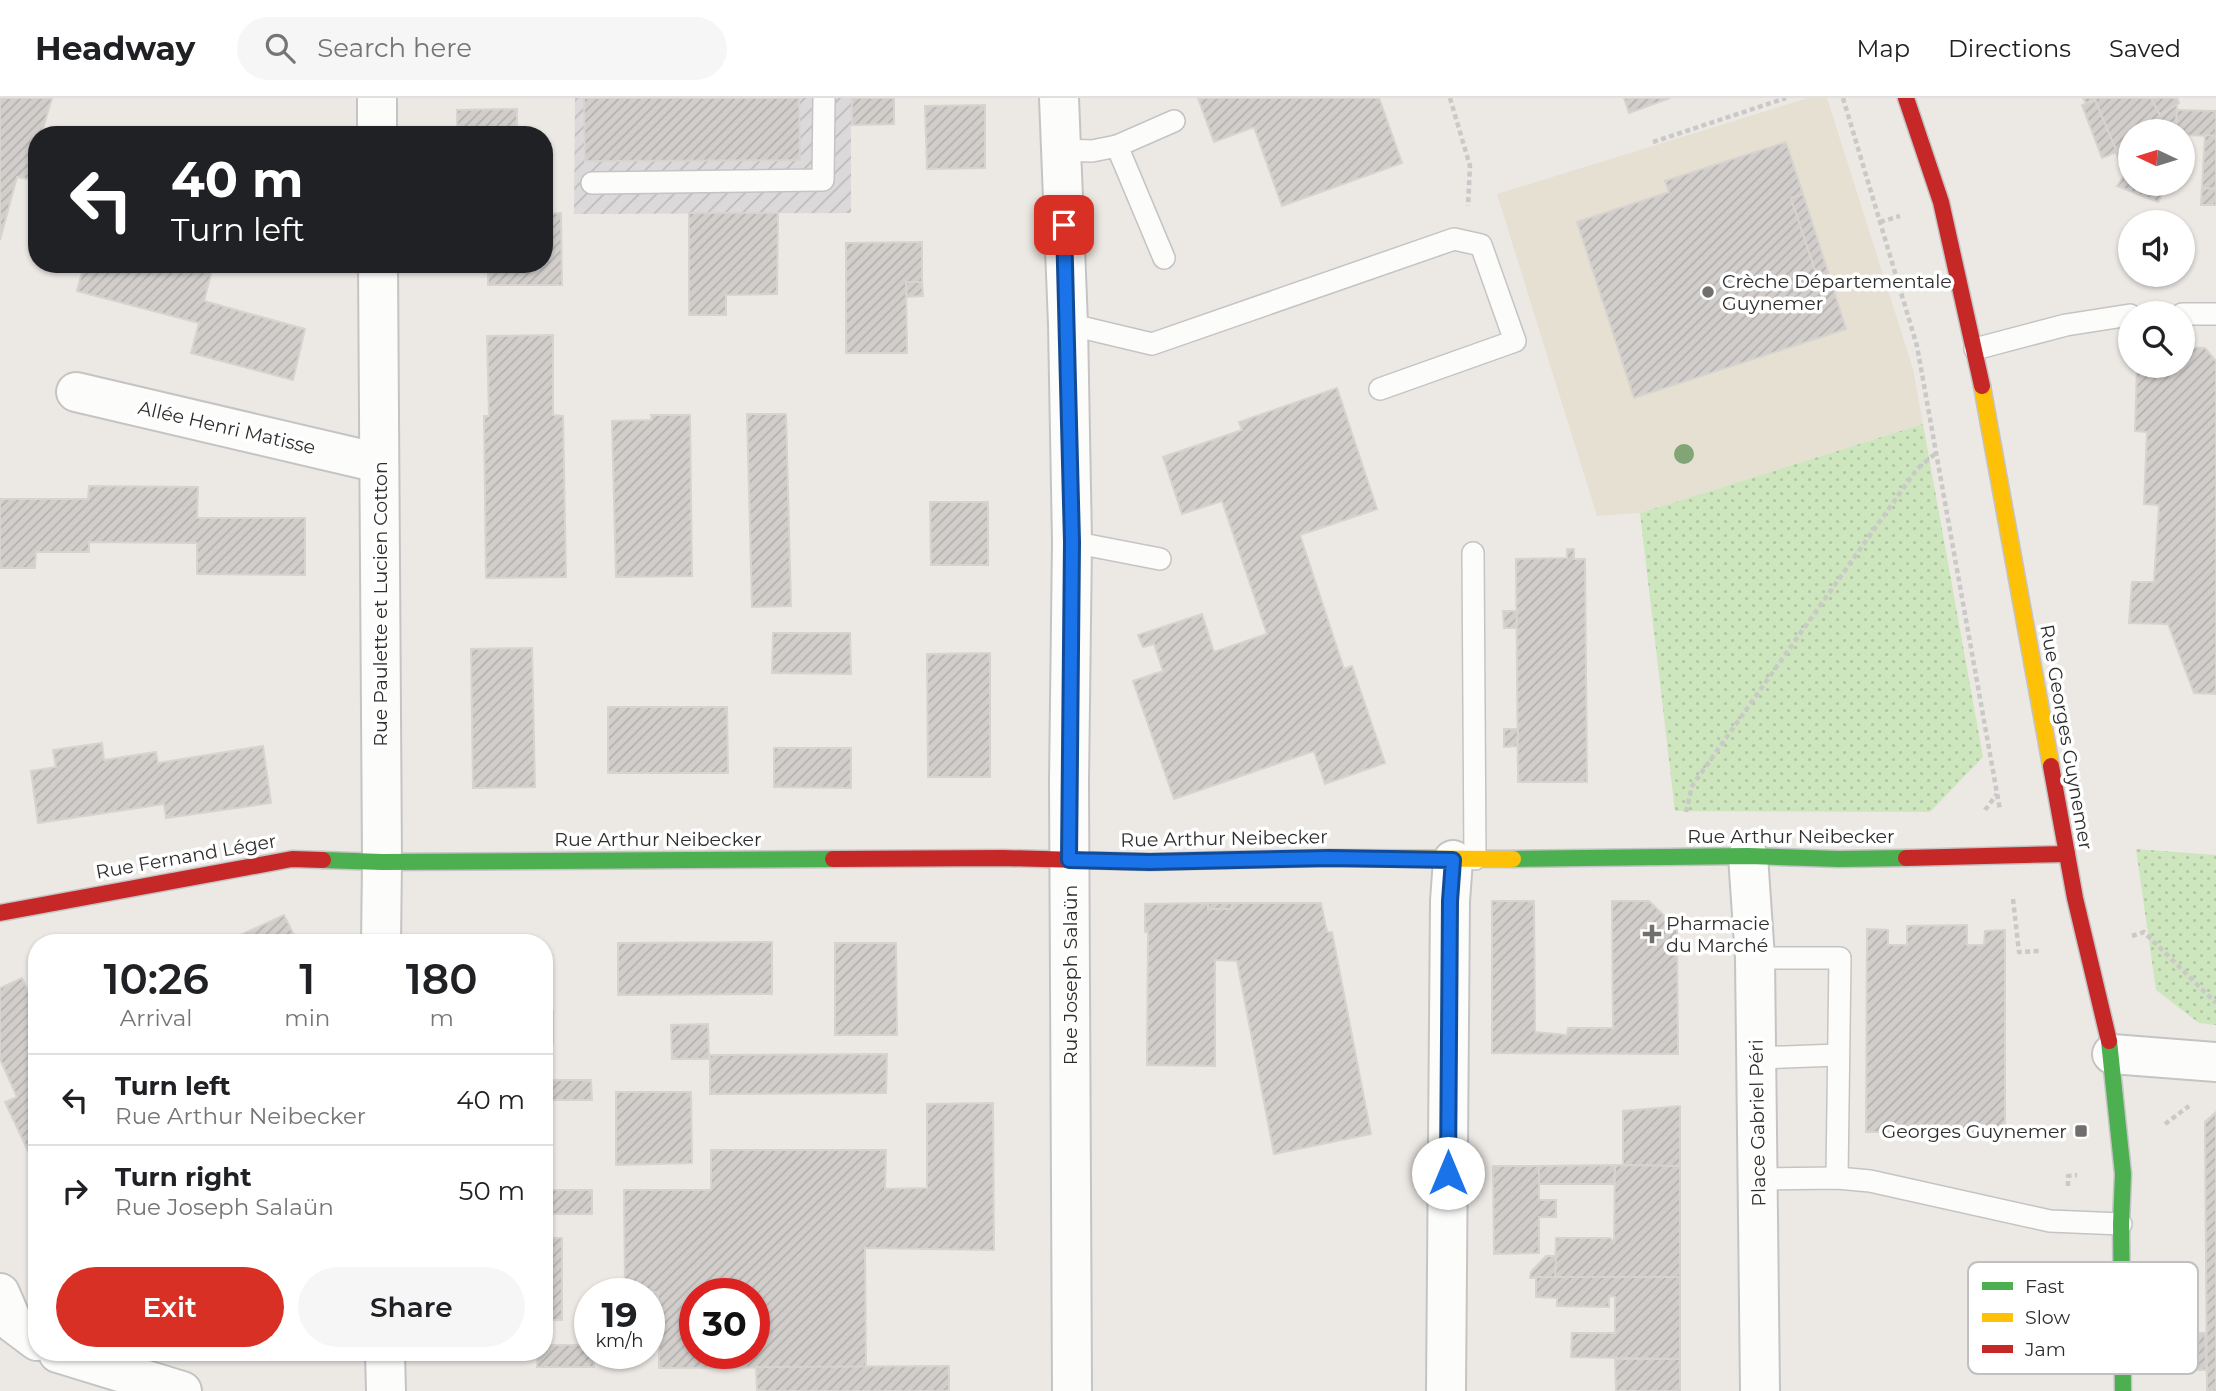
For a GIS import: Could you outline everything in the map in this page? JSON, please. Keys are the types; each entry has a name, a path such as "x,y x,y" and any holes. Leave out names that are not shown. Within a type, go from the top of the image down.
{"street":[{"path":"377,98 377,126"},
{"name":"Rue Joseph Salaün","path":"1059,98 1068,324 1072,542 1069,860 1072,1391"},
{"name":"Rue Georges Guynemer","path":"1906,98 1941,202 1975,349 2067,854 2086,950 2112,1054 2123,1174 2122,1262"},
{"name":"Rue Paulette et Lucien Cotton","path":"378,273 381,934"},
{"name":"Allée Henri Matisse","path":"76,392 379,463"},
{"name":"Rue Arthur Neibecker","path":"382,862 1003,858 1150,862 1329,858 1464,860 1748,856 1839,859 2067,854"},
{"name":"Place Gabriel Péri","path":"1748,856 1755,958 1760,1391"},
{"name":"Rue Fernand Léger","path":"0,913 292,859 382,862"},
{"path":"1446,1391 1450,915 1464,860"},
{"path":"2112,1054 2216,1062"},
{"path":"84,1361 182,1391"},
{"path":"385,1361 386,1391"}],"lane":[{"path":"592,183 824,180 824,98"},
{"path":"1061,150 1092,151 1117,146 1174,121"},
{"path":"1117,146 1164,258"},
{"path":"1068,324 1152,344 1454,239 1481,245 1515,341 1380,389"},
{"path":"2195,314 2216,314"},
{"path":"1975,349 2066,325 2118,316"},
{"path":"1072,542 1160,559"},
{"path":"1464,860 1473,553"},
{"path":"1755,958 1840,958 1837,1178"},
{"path":"1756,1058 1838,1055"},
{"path":"1758,1179 1837,1178 1870,1181 2066,1222 2121,1224"}],"path":[{"path":"1450,98 1470,166 1466,242"},
{"path":"1653,142 1786,98"},
{"path":"1686,813 1692,786 1917,469 1936,453"},
{"path":"2165,1134 2165,1122 2213,1091 2216,1062"}],"shaded area":[{"path":"575,98 851,98 851,213 574,214"},
{"name":"Crèche Départementale Guynemer","path":"1808,98 1827,98 1913,369 1923,424 1640,513 1597,516 1497,194"}],"green space":[{"path":"1923,424 1983,757 1930,812 1675,811 1640,513"},
{"path":"2136,849 2216,855 2216,1025 2199,1023 2156,990"}],"building":[{"path":"0,98 52,98 44,126 28,126 28,179 17,177 0,240"},
{"path":"584,98 799,98 800,160 585,161"},
{"path":"852,98 894,98 894,124 852,125"},
{"path":"1198,98 1379,98 1402,163 1282,206 1254,127 1214,142"},
{"path":"1624,98 1670,98 1629,113"},
{"path":"2083,98 2151,98 2160,115 2177,104 2176,119 2118,119 2118,157 2095,100 2086,103"},
{"path":"2151,98 2177,98 2179,103 2160,115"},
{"path":"2095,100 2117,152 2102,158 2082,105"},
{"path":"985,105 985,168 927,169 925,106"},
{"path":"517,109 517,126 457,126 457,110"},
{"path":"2177,110 2216,111 2216,136 2195,135 2195,119 2177,119"},
{"path":"2205,135 2216,136 2216,189 2202,188"},
{"path":"1786,142 1803,194 1791,198 1818,279 1829,275 1846,329 1634,398 1577,222 1669,192 1665,181"},
{"path":"2202,188 2216,189 2216,205 2201,205"},
{"path":"1803,194 1829,275 1818,279 1791,198"},
{"path":"2143,196 2161,196 2158,202"},
{"path":"553,213 561,213 562,285 488,285 488,273 553,273"},
{"path":"689,213 778,213 777,294 726,295 726,315 689,315"},
{"path":"922,242 922,282 906,282 907,353 846,353 846,243"},
{"path":"82,273 211,273 204,301 305,329 293,380 191,353 199,323 77,291"},
{"path":"906,282 922,282 923,296 907,297"},
{"path":"553,335 553,415 563,416 566,577 486,578 484,416 489,416 487,336"},
{"path":"2195,348 2205,348 2216,361 2216,694 2194,693 2168,624 2129,623 2132,582 2154,582 2159,505 2144,504 2147,432 2135,431 2137,378 2195,378"},
{"path":"1337,388 1377,509 1300,535 1344,669 1352,666 1385,763 1325,784 1314,751 1174,799 1133,681 1163,671 1154,644 1143,647 1138,635 1202,614 1214,652 1267,634 1222,501 1182,514 1163,457 1242,430 1239,422"},
{"path":"747,414 786,414 791,606 752,607"},
{"path":"651,415 690,415 692,576 616,577 612,421 652,420"},
{"path":"89,486 198,487 197,518 305,518 305,575 197,574 197,543 89,542 89,552 36,552 35,568 0,568 0,499 88,499"},
{"path":"930,502 988,502 988,565 931,565"},
{"path":"1567,549 1574,549 1574,559 1585,559 1587,782 1518,782 1516,559 1567,558"},
{"path":"1503,611 1517,611 1516,628 1504,628"},
{"path":"773,633 850,633 851,674 772,673"},
{"path":"532,648 535,787 473,788 471,649"},
{"path":"990,653 990,777 928,777 927,654"},
{"path":"608,707 727,707 728,773 608,773"},
{"path":"1504,729 1518,729 1517,746 1504,747"},
{"path":"102,743 104,760 156,752 158,763 263,746 271,803 166,818 164,804 38,823 31,771 56,767 53,750"},
{"path":"774,748 851,748 851,788 774,787"},
{"path":"1492,901 1534,901 1535,1032 1567,1035 1568,1028 1613,1028 1612,901 1649,901 1677,928 1678,1054 1492,1053"},
{"path":"1208,903 1232,903 1232,909 1208,909"},
{"path":"1208,903 1208,909 1232,909 1232,903 1321,903 1327,932 1332,932 1371,1134 1274,1154 1237,961 1215,960 1215,1066 1147,1065 1148,932 1145,932 1145,904"},
{"path":"284,915 294,934 243,934"},
{"path":"1967,925 1967,945 1984,945 1985,931 2005,930 2005,1132 1866,1132 1867,929 1888,930 1888,945 1907,945 1907,926"},
{"path":"772,942 772,994 618,995 618,943"},
{"path":"835,943 896,943 897,1035 835,1035"},
{"path":"22,978 28,990 28,1151 5,1102 17,1097 0,1059 0,988"},
{"path":"708,1024 709,1059 672,1059 671,1025"},
{"path":"887,1054 886,1093 710,1094 710,1055"},
{"path":"553,1080 591,1080 592,1100 553,1100"},
{"path":"616,1092 691,1092 692,1163 616,1165"},
{"path":"993,1103 994,1250 865,1248 866,1367 770,1367 770,1278 679,1278 679,1368 665,1368 665,1278 625,1278 624,1190 711,1190 711,1150 886,1150 885,1189 927,1188 927,1104"},
{"path":"1680,1106 1680,1166 1623,1165 1623,1111"},
{"path":"2216,1112 2216,1391 2207,1391 2205,1122"},
{"path":"1615,1165 1614,1184 1539,1184 1539,1166"},
{"path":"1615,1165 1680,1166 1680,1277 1555,1278 1556,1238 1610,1238 1614,1242"},
{"path":"1493,1166 1539,1166 1539,1200 1556,1200 1556,1217 1539,1217 1539,1253 1494,1254"},
{"path":"553,1190 592,1190 592,1214 553,1214"},
{"path":"553,1238 562,1238 562,1320 553,1320"},
{"path":"1546,1256 1556,1256 1555,1278 1530,1278 1531,1272"},
{"path":"1536,1277 1680,1277 1680,1359 1571,1357 1572,1333 1615,1333 1615,1297 1609,1296 1609,1307 1557,1306 1557,1298 1536,1297"},
{"path":"2198,1333 2205,1333 2206,1370 2198,1370"},
{"path":"553,1345 574,1345 574,1367 537,1367 537,1361 553,1361"},
{"path":"1615,1359 1680,1359 1680,1391 1616,1391"},
{"path":"949,1366 949,1391 757,1391 756,1369"}],"traffic: fast":[{"path":"1513,859 1748,856 1906,858"},
{"path":"323,860 382,862 833,859"},
{"path":"2109,1041 2123,1174 2121,1262"},
{"path":"2123,1374 2123,1391"}],"traffic: slow":[{"path":"1982,386 2051,766"},
{"path":"1226,860 1513,859"}],"traffic: jam":[{"path":"1906,98 1941,202 1982,386"},
{"path":"2051,766 2075,898 2109,1041"},
{"path":"1906,858 2067,854"},
{"path":"833,859 1003,858 1150,862 1226,860"},
{"path":"0,913 292,859 323,860"}],"place":[{"name":"Crèche Départementale Guynemer","path":"1708,292"},
{"name":"Pharmacie du Marché","path":"1652,934"},
{"name":"Georges Guynemer","path":"2081,1131"}],"route":[{"path":"1064,225 1072,542 1069,860 1453,860 1450,901 1448,1173"}]}
